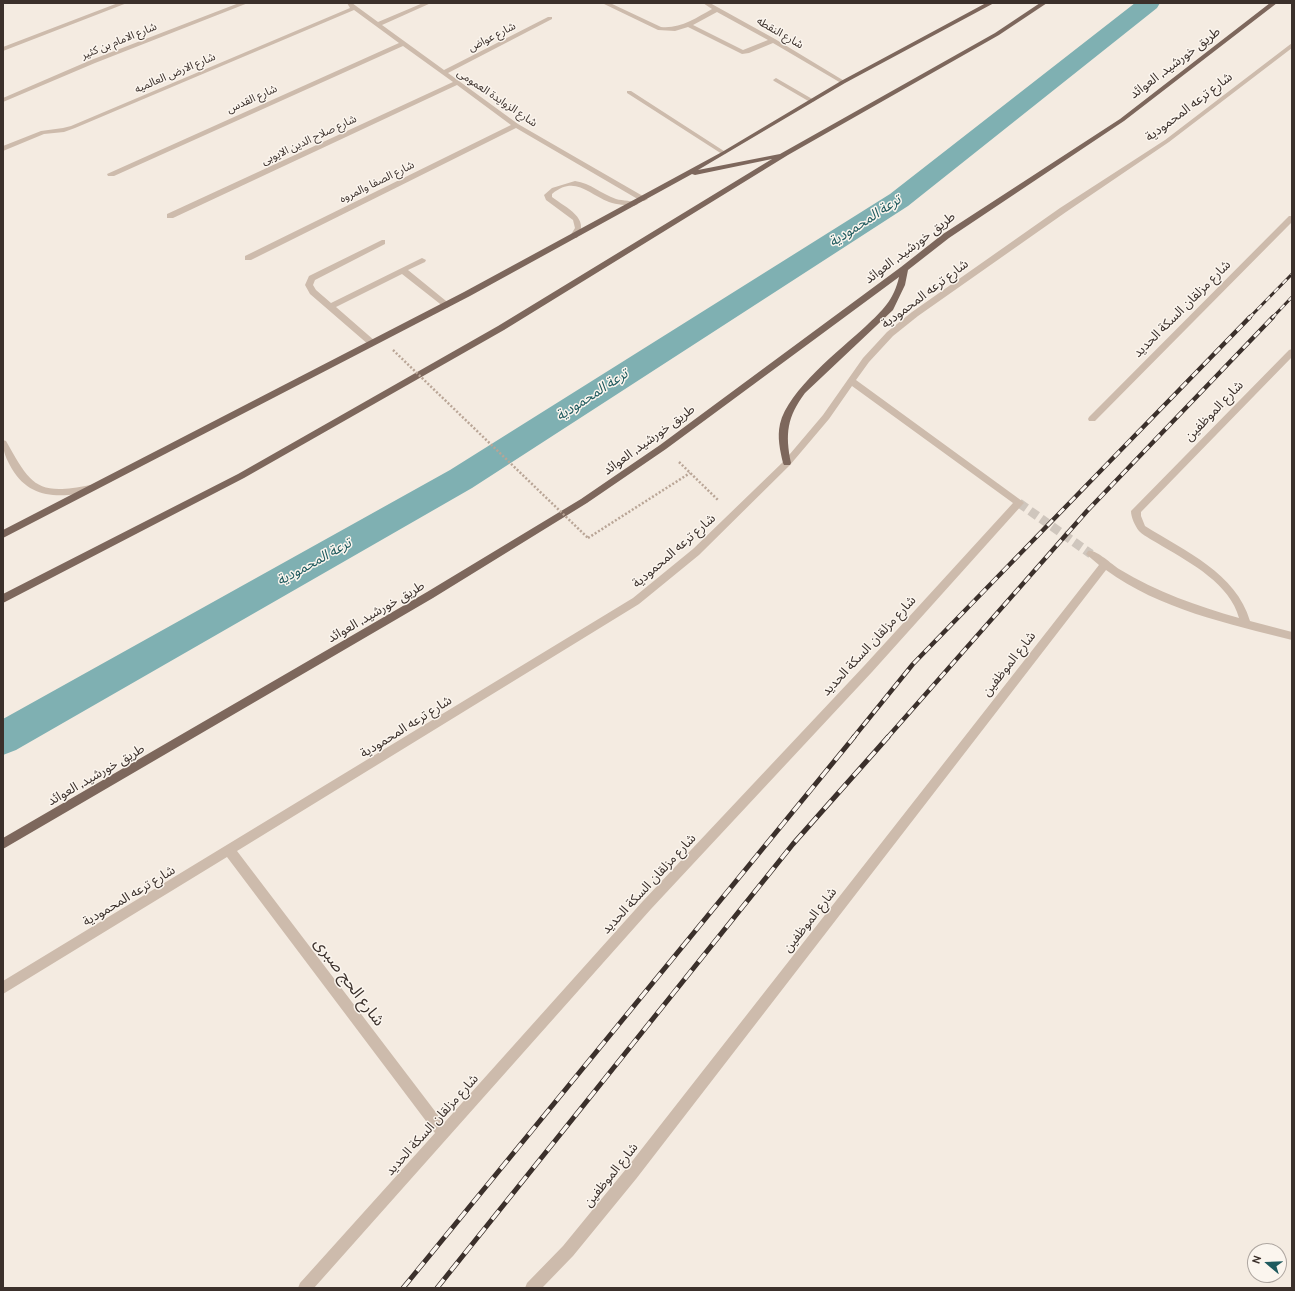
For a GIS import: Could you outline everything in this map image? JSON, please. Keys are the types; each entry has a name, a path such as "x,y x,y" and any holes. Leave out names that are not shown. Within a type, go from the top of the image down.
{"main road":[{"path":"3,534 447,304 644,199 812,100 991,3"},
{"path":"3,599 242,476 501,328 786,154 997,34 1044,3"},
{"name":"طريق خورشيد, العوائد","path":"3,844 430,595 584,502 663,447 904,269 946,236 1122,120 1274,3"},
{"path":"685,175 786,154"},
{"path":"787,463 783,446 783,429 786,415 793,402 802,391 890,308 901,286 904,269"}],"street":[{"path":"3,49 124,3"},
{"name":"شارع الامام بن كثير","path":"3,100 49,79 245,3"},
{"name":"شارع الزوايدة العمومى","path":"347,3 516,125 644,199"},
{"path":"377,25 428,3"},
{"path":"605,3 660,29 674,30 717,9"},
{"name":"شارع النقطه","path":"706,3 844,82"},
{"name":"شارع الارض العالميه","path":"3,149 43,132 64,130 73,127 354,8"},
{"name":"شارع عواض","path":"443,73 550,18"},
{"path":"687,24 742,52 747,52 773,40"},
{"name":"شارع القدس","path":"111,174 403,44"},
{"name":"شارع ترعه المحمودية","path":"3,988 636,601 696,552 787,463 826,418 866,360 890,334 915,314 1063,210 1167,141 1292,45"},
{"path":"776,80 812,100"},
{"name":"شارع صلاح الدين الايوبى","path":"170,216 457,83"},
{"path":"629,92 724,153"},
{"name":"شارع الصفا والمروه","path":"248,258 516,125"},
{"path":"574,236 578,232 578,223 576,219 549,198 548,195 551,191 569,183 583,183 614,201 634,204"},
{"name":"شارع مزلقان السكة الحديد","path":"1092,419 1292,218"},
{"path":"372,343 310,289 309,282 312,278 382,242"},
{"path":"330,307 422,260"},
{"path":"402,270 447,304"},
{"name":"شارع الموظفين","path":"1246,623 1240,605 1228,588 1211,574 1142,528 1136,516 1136,511 1292,352"},
{"name":"شارع مزلقان السكة الحديد","path":"305,1288 646,905 868,669 1019,503 852,381"},
{"path":"3,443 24,479 33,486 46,491 61,493 76,492 92,488"},
{"path":"1091,554 1104,565 1144,589 1176,603 1211,615 1292,636"},
{"name":"شارع الموظفين","path":"532,1288 568,1251 631,1174 1104,565"},
{"name":"شارع الحج صبرى","path":"229,850 443,1133"}],"path":[{"path":"393,350 588,538 690,473"},
{"path":"663,447 734,516"}],"waterway":[{"name":"ترعة المحمودية","path":"3,738 461,479 899,200 1149,3"}],"tunnel":[{"path":"1019,503 1091,554"}],"railway":[{"path":"1249,318 1292,274"},
{"path":"1272,318 1292,297"},
{"path":"853,738 913,664 1250,317"},
{"path":"887,738 1087,511 1273,317"},
{"path":"403,1288 854,737"},
{"path":"437,1288 793,844 888,737"}]}
